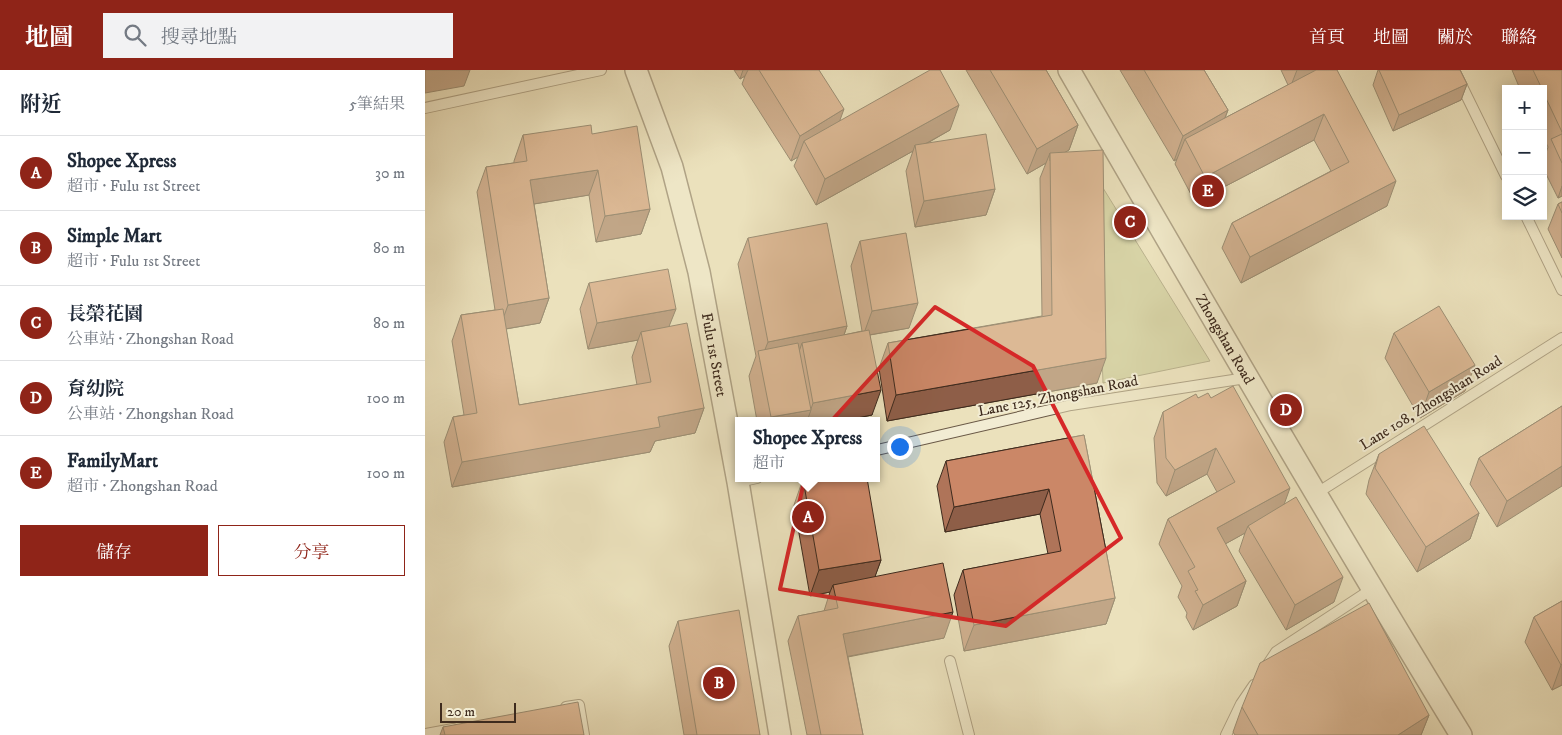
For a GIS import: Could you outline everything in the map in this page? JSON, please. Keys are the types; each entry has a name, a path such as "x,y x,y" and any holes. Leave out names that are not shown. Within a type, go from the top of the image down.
{"street":[{"name":"Fulu 1st Street","path":"637,70 672,167 735,425"},
{"name":"Zhongshan Road","path":"1069,70 1246,378 1461,735"},
{"name":"Fulu 1st Street","path":"748,482 780,735"}],"lane":[{"path":"425,108 601,70"},
{"path":"1454,70 1506,175"},
{"path":"1528,220 1562,290"},
{"name":"Lane 108, Zhongshan Road","path":"1317,494 1562,338"},
{"name":"Lane 125, Zhongshan Road","path":"880,449 1071,405 1246,378"},
{"path":"1226,735 1241,704 1276,652 1372,589"},
{"path":"950,660 969,735"},
{"path":"559,708 579,705 584,735"},
{"path":"425,734 463,727"}],"highlighted area":[{"path":"935,307 1033,366 1121,538 1006,626 780,589 813,441"}],"green space":[{"path":"1095,175 1210,361 1103,383"}],"building":[{"path":"759,70 819,70 844,109 800,136"},
{"path":"930,70 940,70 959,105 825,179 804,141"},
{"path":"990,70 1046,70 1078,125 1037,149"},
{"path":"1144,70 1204,70 1228,110 1183,136"},
{"path":"1316,70 1337,70 1396,181 1250,257 1232,223 1349,162 1324,114 1205,177 1185,139"},
{"path":"1379,70 1460,70 1467,84 1399,115"},
{"path":"1533,70 1562,70 1562,132 1547,100 1547,85 1540,85"},
{"path":"591,125 592,134 637,126 650,209 605,216 598,170 530,180 549,298 508,305 486,167 527,161 523,135"},
{"path":"986,134 995,189 924,201 915,145"},
{"path":"1562,134 1562,163 1551,139"},
{"path":"1103,150 1106,358 896,395 888,343 1052,315 1050,153"},
{"path":"1562,202 1562,213 1558,204"},
{"path":"827,223 847,326 768,342 748,238"},
{"path":"906,233 918,303 872,311 860,241"},
{"path":"668,269 676,309 597,323 589,283"},
{"path":"1439,306 1475,365 1429,392 1394,333"},
{"path":"503,309 519,405 651,382 641,332 687,323 704,408 658,417 660,427 462,462 453,417 477,413 461,315"},
{"path":"869,330 881,390 813,403 802,343"},
{"path":"798,343 811,410 771,417 758,351"},
{"path":"1233,386 1290,488 1217,528 1246,581 1203,605 1195,591 1198,590 1188,571 1195,567 1168,519 1235,482 1216,448 1175,470 1166,458 1163,412 1196,394 1198,398 1208,393 1211,398"},
{"path":"1562,406 1562,466 1507,501 1479,458"},
{"path":"1424,426 1479,513 1426,547 1375,468 1379,454"},
{"path":"1084,435 1115,598 974,625 963,570 1061,551 1049,489 954,507 946,461"},
{"path":"804,482 868,482 881,560 819,570"},
{"path":"1296,497 1343,577 1295,605 1248,526"},
{"path":"943,563 953,612 843,634 863,735 821,735 798,616 838,608 833,585"},
{"path":"1562,601 1562,664 1561,665 1534,617"},
{"path":"1369,603 1429,715 1398,735 1258,735 1242,707 1260,663"},
{"path":"739,610 760,735 697,735 678,621"},
{"path":"578,702 584,735 445,735 443,727"}],"place":[{"name":"FamilyMart","path":"1208,191"},
{"name":"長榮花園","path":"1130,222"},
{"name":"育幼院","path":"1286,410"},
{"name":"Shopee Xpress","path":"808,517"},
{"name":"Simple Mart","path":"719,683"}]}
